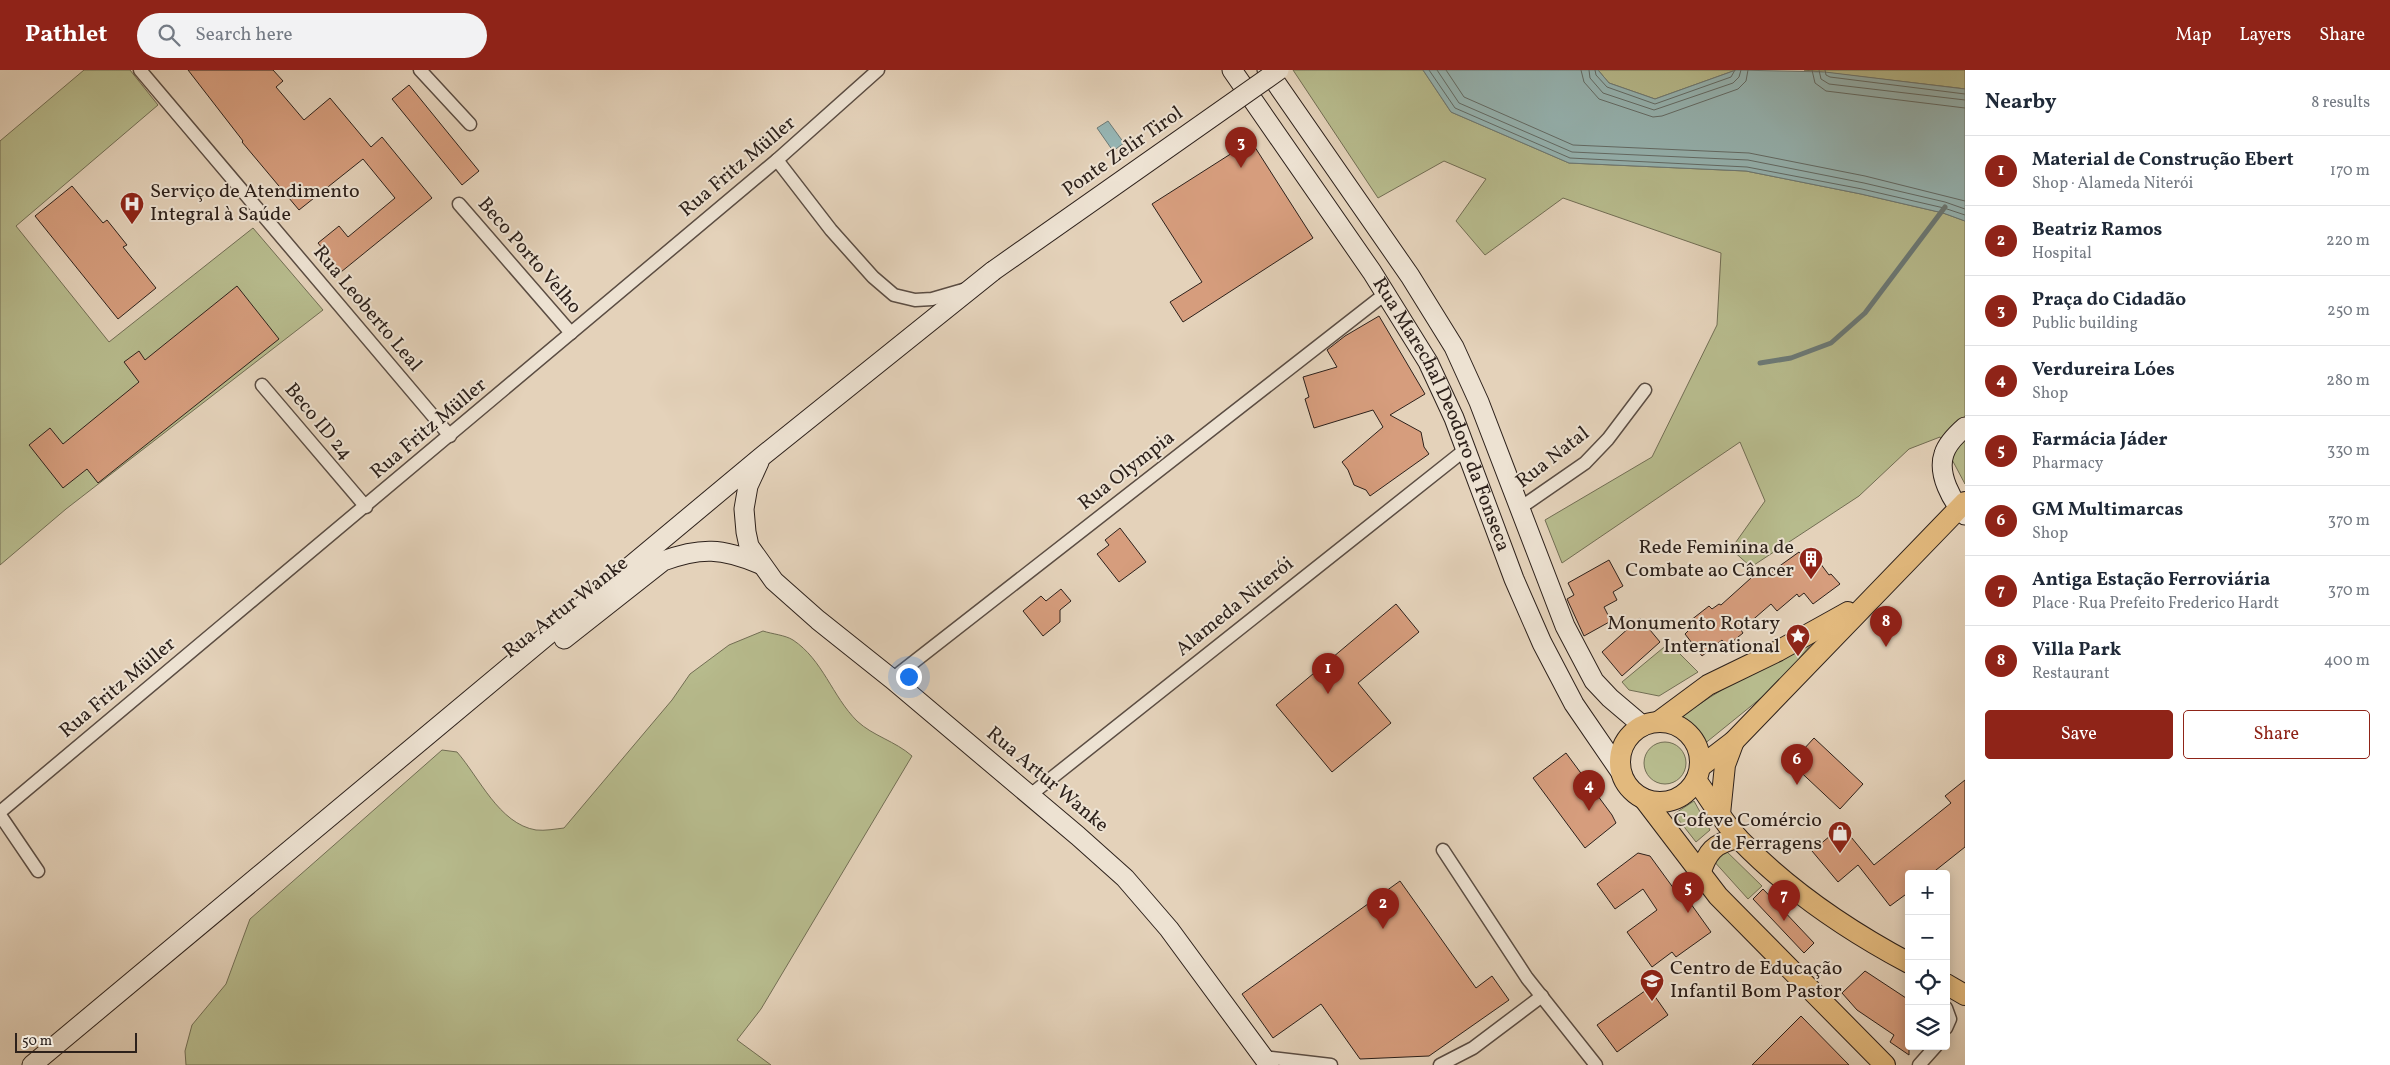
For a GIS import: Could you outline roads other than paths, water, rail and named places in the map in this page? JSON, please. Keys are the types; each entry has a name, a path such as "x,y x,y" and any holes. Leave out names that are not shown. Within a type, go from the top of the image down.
{"main road":[{"name":"Rua Marechal Deodoro da Fonseca","path":"1232,70 1385,294 1431,368 1466,449 1524,602 1546,650 1574,704 1622,774"},
{"name":"Rua Marechal Deodoro da Fonseca","path":"1267,70 1410,276 1450,340 1470,379 1520,508 1548,587 1565,626 1594,681 1610,698 1650,724"},
{"name":"Ponte Zelir Tirol","path":"414,747 760,458 970,287 1279,70"},
{"path":"1644,799 1668,802 1680,798 1690,790 1698,773 1734,741 1867,601 1963,508 1943,475 1943,455 1955,436 1965,427"},
{"name":"Rua Artur Wanke","path":"760,458 748,486 744,509 746,532 750,546 760,564 774,581 1125,878 1169,930 1267,1061"},
{"name":"Rua Artur Wanke","path":"414,747 498,690 663,561 682,554 714,550 729,552 760,564"},
{"path":"1524,602 1548,587"},
{"path":"1867,601 1778,651 1708,685 1650,724 1631,734 1623,746 1620,760 1622,774 1630,789 1644,799 1718,896 1885,1065"},
{"path":"1650,724 1675,725 1690,734 1698,749 1698,773 1720,814 1738,838 1812,902 1879,947 1905,961"},
{"path":"1720,814 1725,765 1734,741"},
{"path":"32,1065 414,747"},
{"path":"1700,874 1706,856 1722,841 1738,838"},
{"path":"1950,986 1965,995"}],"street":[{"name":"Rua Leoberto Leal","path":"140,70 450,436"},
{"path":"420,70 470,124"},
{"name":"Rua Fritz Müller","path":"0,813 777,160 878,70"},
{"path":"998,269 1248,94"},
{"path":"777,160 831,230 873,277 894,295 915,300 932,299 970,287"},
{"name":"Beco Porto Velho","path":"459,204 571,333"},
{"name":"Rua Olympia","path":"892,679 1385,294"},
{"name":"Beco ID 24","path":"262,385 366,507"},
{"name":"Rua Natal","path":"1520,508 1561,482 1585,463 1608,439 1645,390"},
{"name":"Alameda Niterói","path":"1030,796 1466,449"},
{"path":"0,813 38,870"},
{"path":"1443,850 1527,978 1596,1065"},
{"path":"1440,1065 1473,1048 1542,996"},
{"path":"1919,1065 1932,1050"},
{"path":"1267,1061 1332,1065"}],"water":[{"path":"1423,70 1598,70 1609,83 1655,99 1736,70 1825,72 1965,89 1965,221 1943,213 1861,194 1746,171 1569,163 1451,112"},
{"path":"1108,121 1124,143 1113,151 1097,128"}],"waterway":[{"path":"1760,363 1791,358 1831,343 1865,313 1945,207"}],"place":[{"name":"Praça do Cidadão","path":"1241,168"},
{"name":"Serviço de Atendimento Integral à Saúde","path":"132,225"},
{"name":"Rede Feminina de Combate ao Câncer","path":"1811,580"},
{"name":"Villa Park","path":"1886,647"},
{"name":"Monumento Rotary International","path":"1798,657"},
{"name":"Material de Construção Ebert","path":"1328,694"},
{"name":"GM Multimarcas","path":"1797,785"},
{"name":"Verdureira Lóes","path":"1589,811"},
{"name":"Cofeve Comércio de Ferragens","path":"1840,854"},
{"name":"Farmácia Jáder","path":"1688,913"},
{"name":"Antiga Estação Ferroviária","path":"1784,921"},
{"name":"Beatriz Ramos","path":"1383,929"},
{"name":"Centro de Educação Infantil Bom Pastor","path":"1652,1002"}]}
